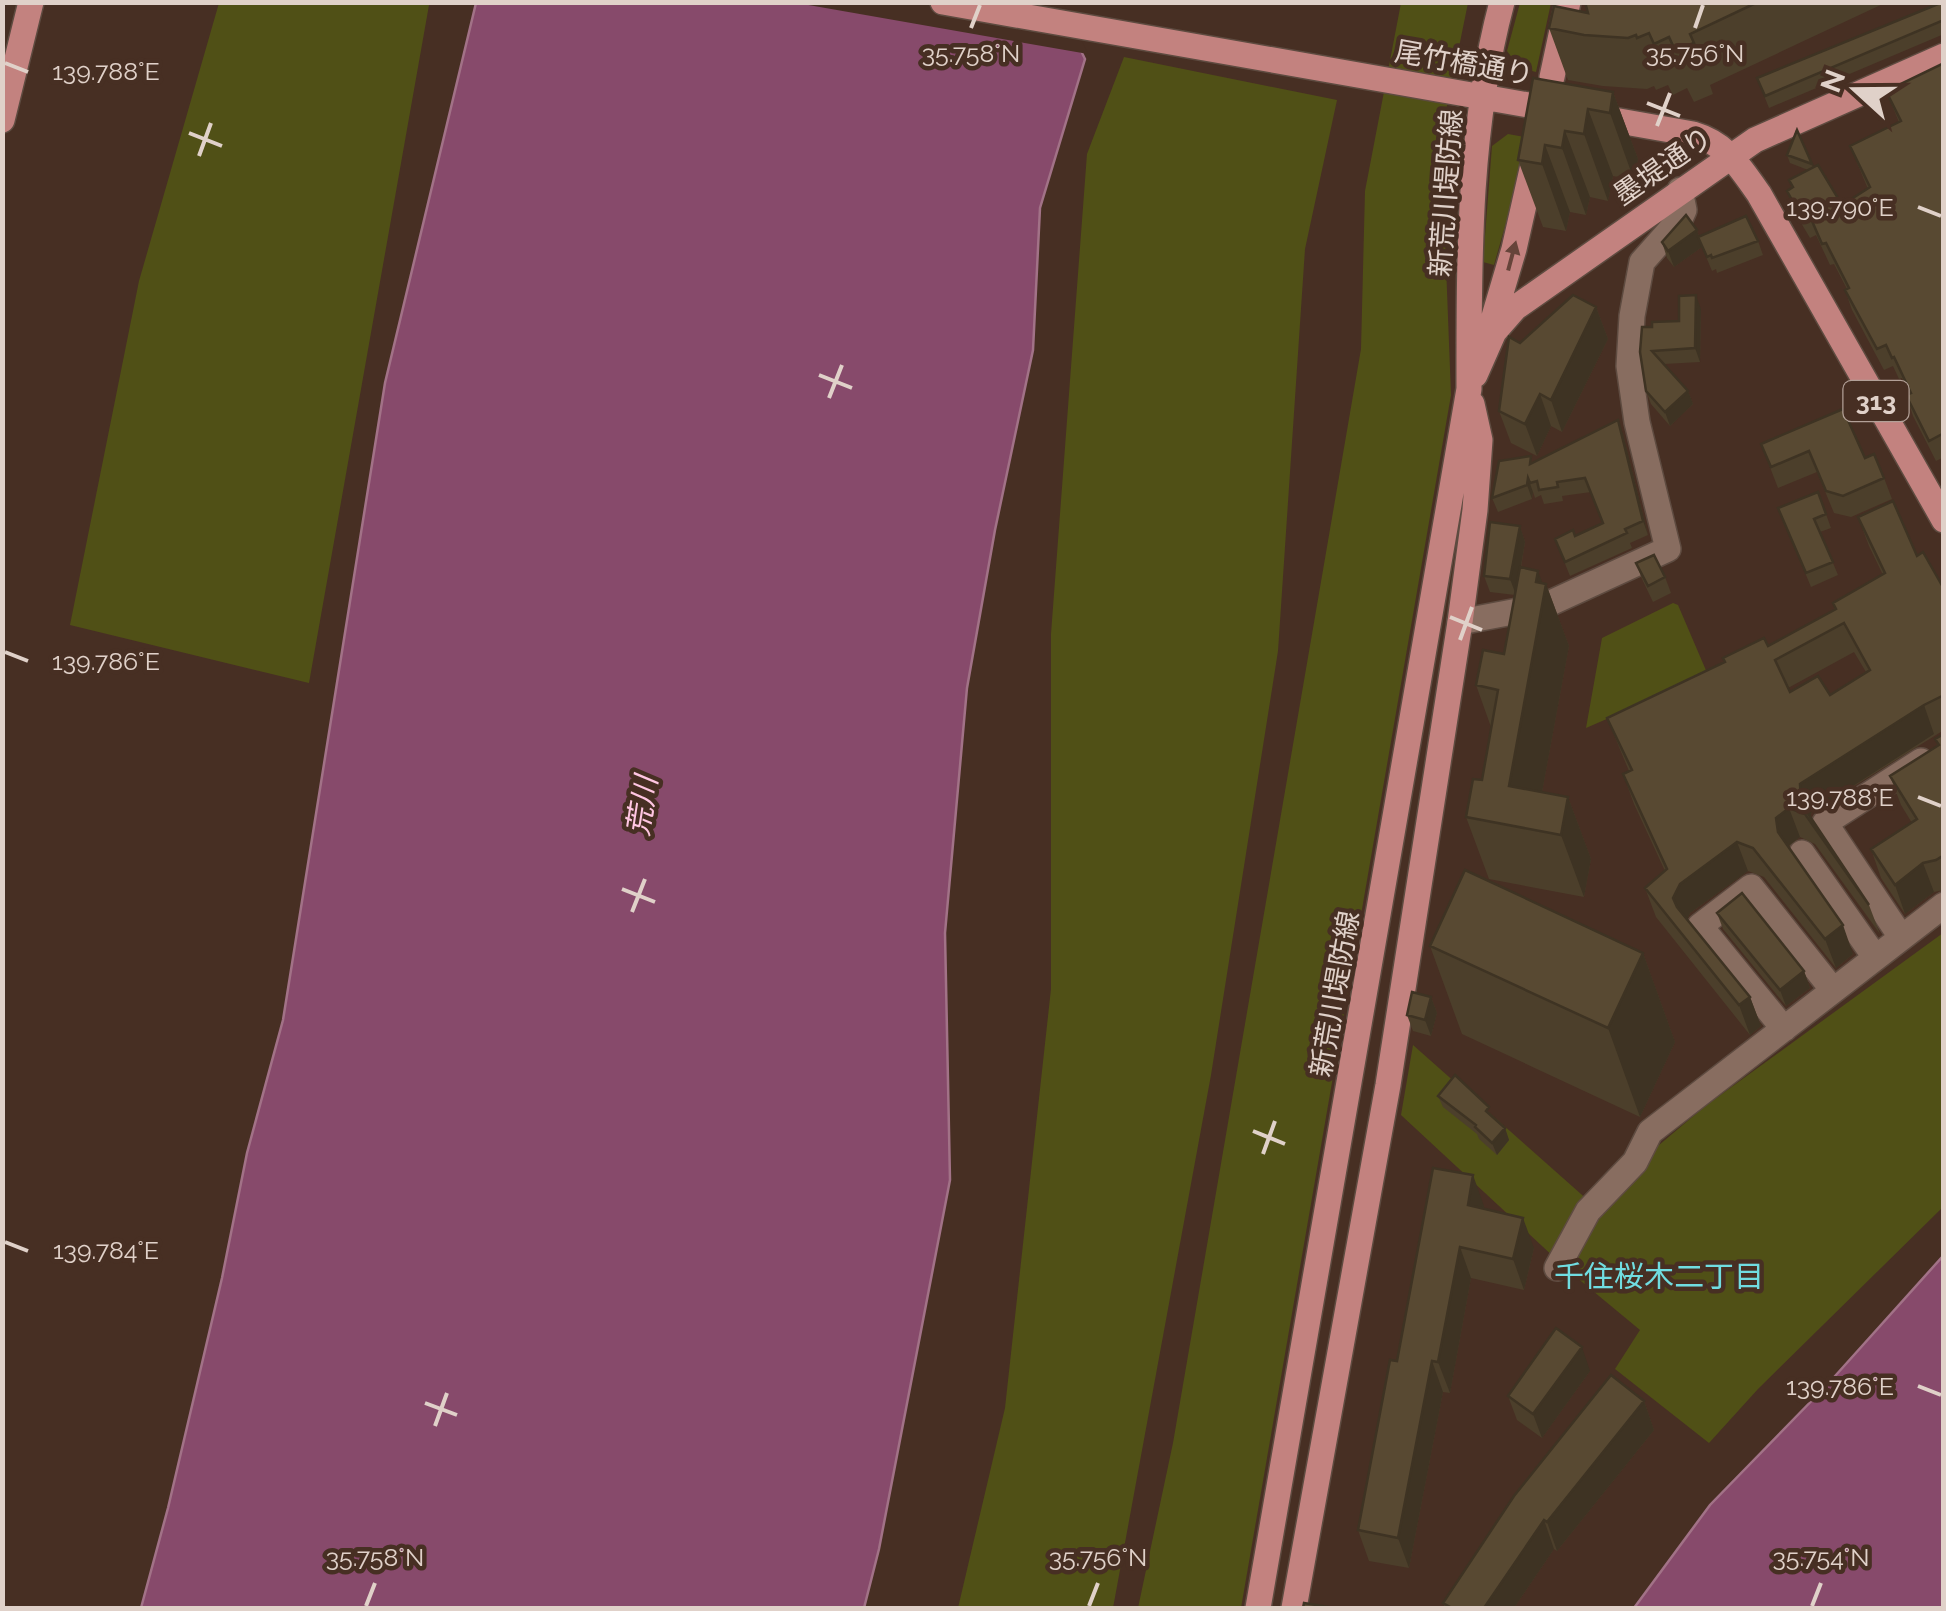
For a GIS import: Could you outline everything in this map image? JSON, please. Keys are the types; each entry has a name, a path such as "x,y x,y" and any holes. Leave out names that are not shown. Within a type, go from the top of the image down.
{"main road":[{"path":"2,120 31,2"},
{"name":"尾竹橋通り","path":"943,2 1693,134 1720,145 1731,154 1759,194 1944,520"},
{"name":"新荒川堤防線","path":"1258,1608 1469,389 1469,232 1482,97 1502,2"},
{"path":"1552,77 1568,2"},
{"name":"墨堤通り","path":"1469,389 1484,349 1516,308 1731,154 1776,129 1944,56"},
{"path":"1484,349 1514,249 1538,144"},
{"name":"新荒川堤防線","path":"1294,1608 1384,1105 1460,622 1480,440 1469,389"}],"street":[{"path":"1460,622 1544,606 1668,549 1637,422 1629,366 1632,316 1642,262 1680,219 1684,210 1680,190"},
{"path":"1901,936 1826,823 1943,748"},
{"path":"1802,853 1874,958"},
{"path":"1784,1029 1700,926 1751,887 1833,990"},
{"path":"1557,1268 1588,1211 1636,1162 1650,1132 1944,906"}],"shaded area":[{"path":"219,3 429,5 309,683 70,625 139,281"},
{"path":"1401,3 1468,3 1441,135 1451,395 1241,1608 1138,1608 1173,1443 1361,349 1365,191"},
{"path":"1520,3 1551,3 1536,72 1520,68 1507,51"},
{"path":"1124,57 1337,100 1305,249 1278,651 1211,1075 1113,1608 958,1608 1005,1408 1051,989 1051,634 1087,154"},
{"path":"1508,134 1530,138 1494,265 1483,262 1492,146"},
{"path":"1673,603 1678,605 1708,675 1586,728 1602,638"},
{"path":"1943,933 1943,1207 1758,1389 1709,1443 1615,1369 1640,1330 1570,1272 1401,1115 1413,1045 1599,1210 1652,1151 1704,1107"}],"water":[{"name":"荒川","path":"476,3 1058,3 1085,59 1040,208 1033,350 967,688 945,933 950,1180 879,1549 864,1608 141,1608 222,1278 247,1153 283,1020 385,383"},
{"path":"1943,1256 1943,1608 1634,1608 1710,1505 1827,1385"}],"pier":[{"path":"1063,2 1088,54 797,3"}],"building":[{"path":"1585,2 1758,2 1690,34 1694,43 1675,50 1669,37 1654,44 1649,33 1628,38 1549,28 1554,6 1588,13"},
{"path":"1944,2 1944,20 1765,96 1757,78"},
{"path":"1944,63 1944,433 1929,441 1906,395 1911,393 1894,357 1886,345 1877,349 1845,290 1849,288 1826,243 1822,244 1809,214 1802,218 1787,191 1793,187 1789,180 1818,165 1842,205 1870,187 1850,146 1901,121 1886,91"},
{"path":"1533,78 1613,92 1610,113 1588,109 1584,134 1565,131 1562,148 1545,145 1542,164 1518,160"},
{"path":"1797,130 1812,164 1787,155"},
{"path":"1686,215 1697,230 1668,251 1662,242"},
{"path":"1746,216 1758,241 1707,257 1698,237"},
{"path":"1573,295 1596,307 1551,400 1540,394 1525,424 1499,411 1509,337 1520,343"},
{"path":"1696,295 1695,348 1652,351 1688,391 1665,412 1646,391 1640,352 1642,327 1652,327 1652,322 1679,321 1679,296"},
{"path":"1843,409 1865,458 1874,454 1884,478 1843,496 1826,491 1809,451 1771,467 1761,444"},
{"path":"1618,420 1643,521 1625,529 1627,533 1565,562 1555,539 1573,530 1575,536 1603,523 1585,478 1557,482 1558,487 1539,490 1537,481 1530,483 1528,478 1527,485 1492,498 1499,461 1531,456 1530,464"},
{"path":"1818,492 1826,514 1814,519 1833,562 1806,573 1778,508"},
{"path":"1893,501 1917,556 1923,552 1944,589 1944,695 1800,784 1801,803 1869,905 1805,814 1789,808 1776,818 1778,832 1843,925 1825,939 1753,848 1737,842 1680,884 1673,898 1677,907 1750,997 1739,1005 1645,888 1667,869 1623,774 1632,770 1607,718 1725,662 1723,658 1764,638 1768,646 1836,609 1833,603 1885,573 1858,517","holes":["1844,623 1870,670 1830,695 1818,676 1790,692 1775,660"]},
{"path":"1490,522 1520,526 1510,579 1484,576"},
{"path":"1654,555 1665,577 1648,586 1636,563"},
{"path":"1520,567 1538,571 1536,582 1546,584 1509,786 1568,797 1561,835 1466,817 1473,779 1482,780 1498,690 1476,685 1483,650 1504,654"},
{"path":"1944,734 1944,855 1923,863 1895,885 1871,849 1917,819 1890,776 1939,745 1935,739"},
{"path":"1465,870 1643,953 1608,1028 1430,946"},
{"path":"1742,893 1804,971 1780,990 1717,913"},
{"path":"1412,992 1431,997 1425,1020 1407,1015"},
{"path":"1455,1075 1505,1128 1492,1143 1476,1125 1438,1096"},
{"path":"1433,1168 1473,1175 1468,1205 1523,1218 1513,1259 1460,1247 1438,1362 1432,1361 1398,1538 1358,1530 1390,1360 1397,1361"},
{"path":"1556,1328 1582,1347 1533,1414 1508,1396"},
{"path":"1611,1375 1644,1401 1547,1522 1544,1520 1484,1608 1452,1608 1443,1603 1514,1496"},
{"path":"1304,1603 1334,1608 1303,1608"}],"district":[{"name":"千住桜木二丁目","path":"1659,1276"}]}
